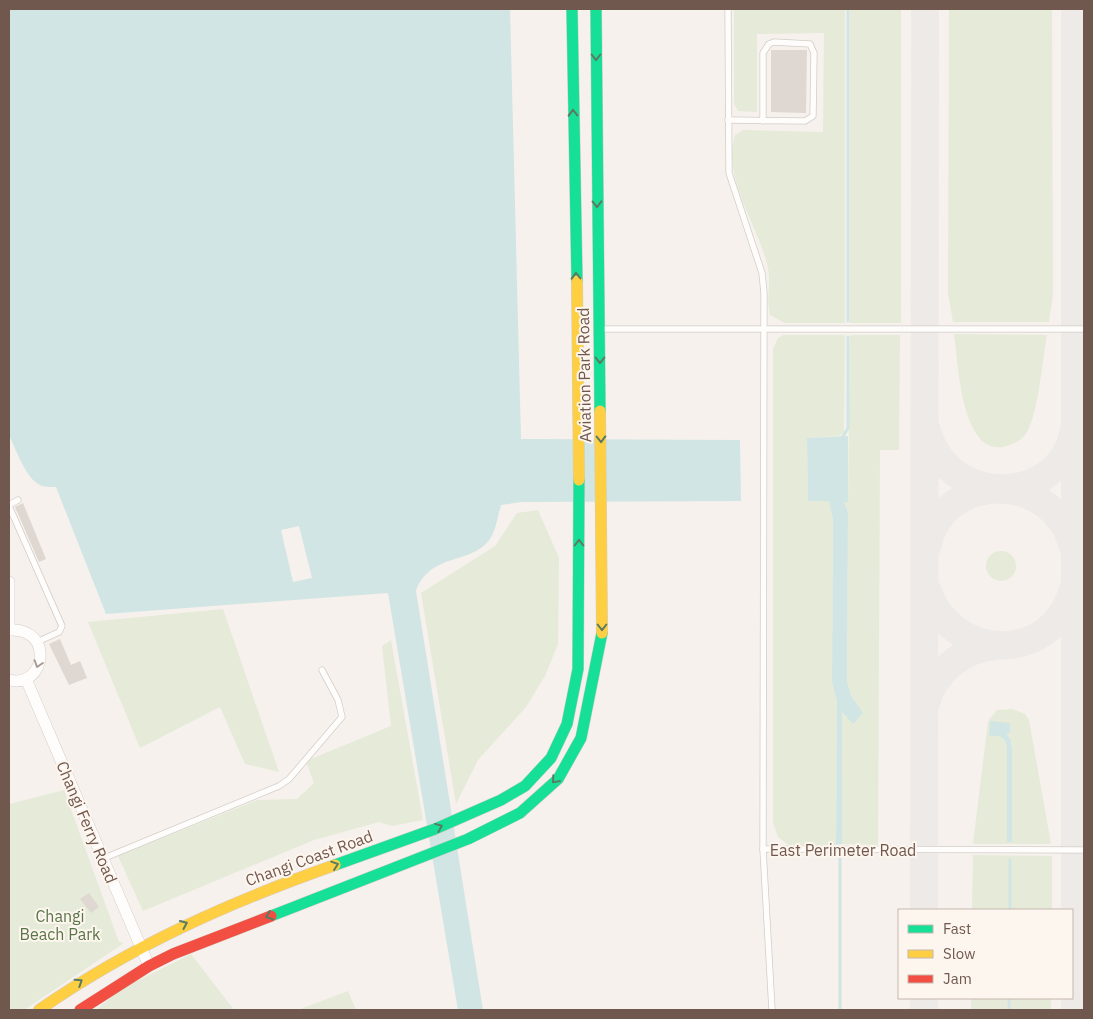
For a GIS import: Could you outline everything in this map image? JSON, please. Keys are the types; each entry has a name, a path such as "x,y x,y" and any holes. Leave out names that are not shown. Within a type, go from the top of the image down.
{"main road":[{"name":"Aviation Park Road","path":"570,721 578,684 579,430 572,9"},
{"name":"Aviation Park Road","path":"297,905 423,857 498,825 526,808 558,779 581,738 602,640 596,9"},
{"name":"Changi Coast Road","path":"39,1010 87,977 140,945 186,923 285,893 506,798 525,786 547,763 570,721"},
{"path":"285,893 288,903 297,905"},
{"path":"80,1010 149,966 297,905"}],"street":[{"path":"9,582 9,630 20,630 30,634 37,642 41,652 40,663 35,672 26,679 15,682 9,680"},
{"name":"Changi Ferry Road","path":"26,679 149,966"}],"lane":[{"path":"728,9 729,173 762,273 764,330 763,849"},
{"path":"728,120 763,121 805,121 813,116 814,53 810,44 774,42 766,48 763,53 763,121"},
{"path":"600,329 1084,329"},
{"path":"18,500 9,505 62,626 59,632 37,642"},
{"path":"102,859 279,786 289,780 342,717 338,700 322,670"},
{"name":"East Perimeter Road","path":"772,1010 763,849 1084,850"}],"green space":[{"path":"734,9 845,9 845,323 785,323 770,315 768,304 768,268 743,203 733,169 732,152 735,135 743,130 823,132 824,33 757,34 757,112 738,111 734,104"},
{"path":"850,9 901,9 901,323 850,323"},
{"path":"949,9 1052,9 1053,294 1049,322 953,322 948,293"},
{"path":"954,334 1047,335 1040,385 1031,423 1027,432 1016,442 1002,447 988,445 978,436 970,421 964,403"},
{"path":"783,335 845,335 844,432 839,436 807,438 808,501 829,501 833,520 832,682 837,702 836,845 789,845 778,837 773,823 773,349 778,338"},
{"path":"850,335 900,335 899,450 880,450 878,845 842,844 842,711 846,718 857,706 851,696 847,681 848,512 844,502 848,501"},
{"path":"538,510 559,558 558,644 545,676 526,707 478,760 456,804 421,593 495,546 517,513"},
{"path":"1001,551 1012,555 1016,566 1012,577 1001,581 990,577 986,566 990,555"},
{"path":"223,609 279,772 245,764 220,707 140,748 88,622"},
{"path":"391,640 423,820 392,826 379,822 314,840 143,911 118,856 257,800 297,799 314,783 306,761 391,726 382,646"},
{"path":"1012,709 1025,714 1029,720 1051,844 973,844 988,721 997,710","holes":["999,735 1011,740 1012,841 1007,841 1007,747 1003,737"]},
{"name":"Changi Beach Park","path":"64,790 119,942 124,943 24,1010 9,1010 9,804"},
{"path":"973,855 1052,856 1052,909 972,909"},
{"path":"191,954 234,1010 96,1010 121,989"},
{"path":"348,991 356,1010 298,1010"},
{"path":"971,999 1051,999 1051,1010 971,1010"}],"shaded area":[{"path":"9,9 510,9 521,439 740,440 741,501 521,502 501,505 490,539 473,553 441,564 431,570 422,579 416,591 483,1010 458,1010 388,593 106,614 56,487 43,486 35,482 18,455 9,435"},
{"path":"848,436 848,502 844,502 848,512 847,681 851,696 863,713 853,724 842,712 842,844 836,845 837,702 832,682 833,520 829,501 808,501 807,438"},
{"path":"990,721 1010,723 1010,733 1006,734 1011,740 1012,749 1012,842 1007,842 1007,747 1001,737 989,736"}],"pier":[{"path":"299,526 312,578 293,582 281,530"}],"building":[{"path":"771,50 807,50 806,113 771,112"},
{"path":"23,503 46,559 39,562 15,507"},
{"path":"60,639 71,665 80,661 87,678 69,685 49,644"},
{"path":"89,893 99,907 91,913 80,899"}],"waterway":[{"path":"848,9 848,321"},
{"path":"842,438 848,428 848,337"},
{"path":"840,855 840,1010"},
{"path":"1010,860 1010,909"},
{"path":"1009,999 1009,1010"}],"taxiway":[{"path":"924,909 925,9"},
{"path":"1075,9 1075,1010"},
{"path":"927,431 939,456 957,474 979,485 1004,488 1027,484 1048,473 1065,455 1074,430"},
{"path":"927,547 937,522 953,504 975,493 998,490 1022,493 1044,504 1062,522 1073,547"},
{"path":"927,589 939,613 957,631 978,641 1001,645 1024,642 1045,632 1062,614 1073,589"},
{"path":"926,703 936,681 952,663 973,651 996,646"},
{"path":"924,999 924,1010"}],"traffic: fast":[{"path":"572,9 577,281"},
{"path":"596,9 600,411"},
{"path":"335,865 435,829 501,800 525,786 551,758 567,724 578,669 579,480"},
{"path":"271,916 468,839 520,813 558,779 581,738 602,633"}],"traffic: slow":[{"path":"577,281 579,480"},
{"path":"600,411 602,633"},
{"path":"39,1010 109,966 182,927 257,894 335,865"}],"traffic: jam":[{"path":"80,1010 149,966 173,954 271,916"}]}
